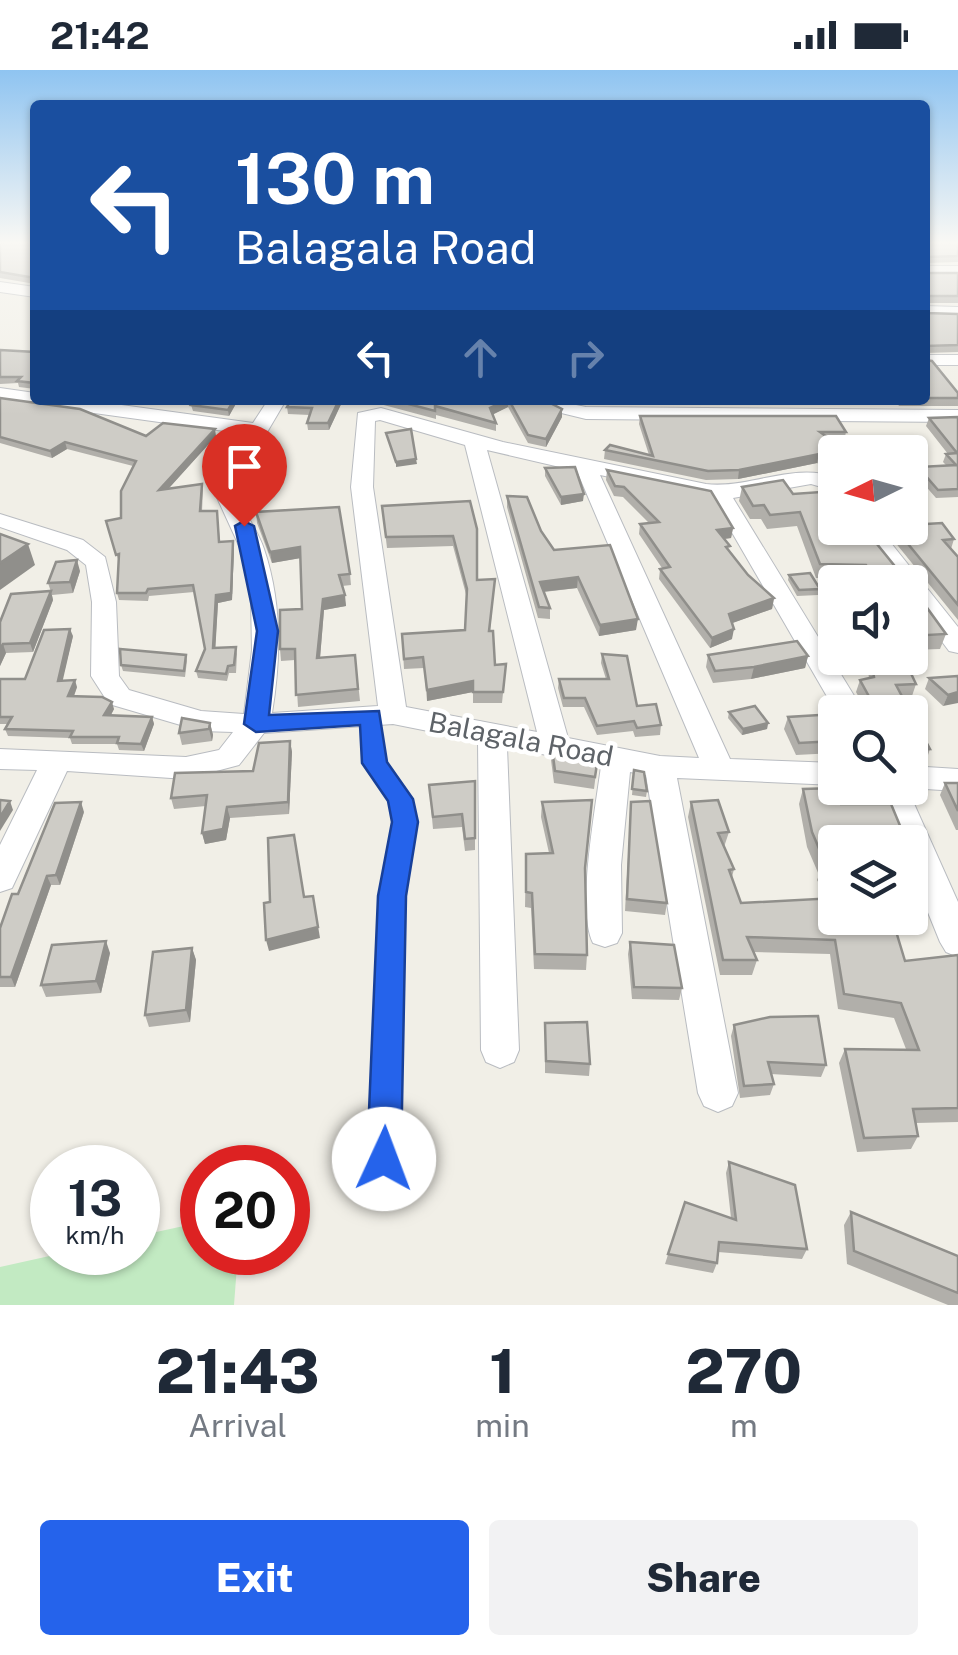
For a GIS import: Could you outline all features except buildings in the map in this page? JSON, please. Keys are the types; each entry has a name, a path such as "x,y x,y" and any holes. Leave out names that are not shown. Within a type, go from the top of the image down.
{"street":[{"path":"930,311 958,312"},
{"path":"941,360 958,374"},
{"path":"0,394 30,398"},
{"path":"80,405 262,430"},
{"path":"0,759 186,768 229,758 256,724 267,631 244,526 224,492 226,480 262,430 274,405"},
{"path":"563,405 586,413 958,416"},
{"path":"382,716 362,487 364,421 372,414 474,444 719,492 818,477"},
{"path":"474,444 555,745"},
{"path":"586,467 720,770"},
{"path":"719,492 840,695"},
{"name":"Balagala Road","path":"2,520 75,544 97,562 104,602 104,676 119,697 202,721 256,724 382,716 492,733 660,767 818,773"},
{"path":"881,545 958,645"},
{"path":"492,733 500,1050"},
{"path":"605,933 605,865 617,758"},
{"path":"0,879 58,760"},
{"path":"660,767 718,1093"},
{"path":"928,778 958,780"},
{"path":"899,805 958,942"}],"lane":[{"path":"382,716 374,763 400,799 405,822 392,896 382,1198"}],"green space":[{"path":"180,1227 180,1275 236,1275 234,1305 0,1305 0,1267 30,1260 30,1275 160,1275 160,1231"}],"route":[{"path":"244,526 258,574 267,631 256,724 371,716 374,763 400,799 405,822 392,896 384,1159"}]}
